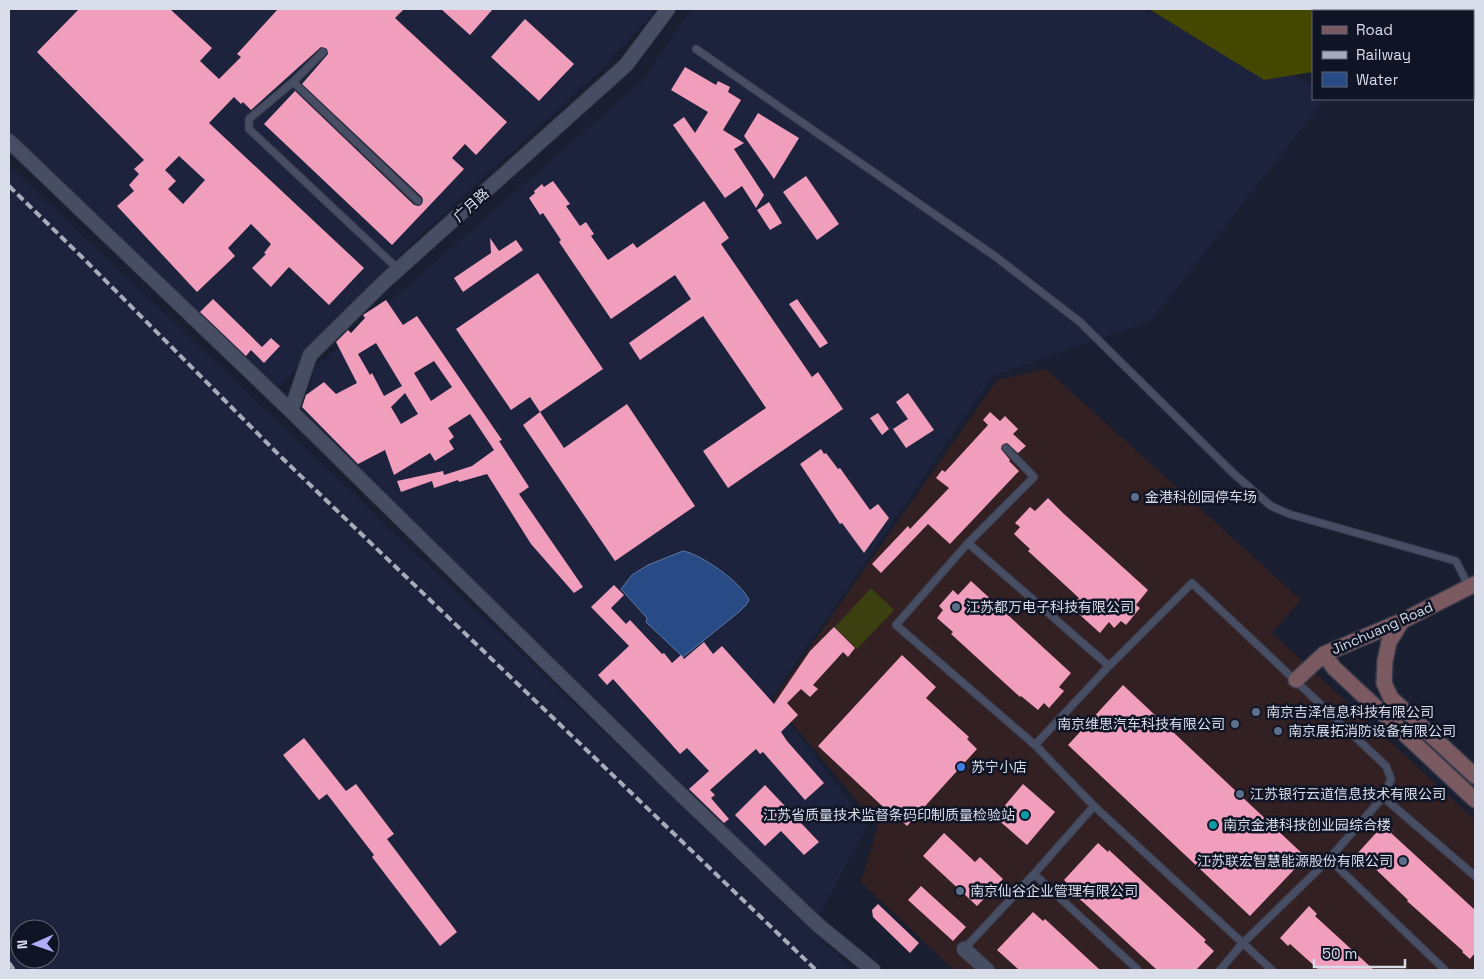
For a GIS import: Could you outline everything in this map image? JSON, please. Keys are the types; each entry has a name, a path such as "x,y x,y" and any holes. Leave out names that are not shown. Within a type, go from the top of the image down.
{"street":[{"name":"广月路","path":"291,411 310,355 398,269 626,65 668,9"},
{"path":"9,141 291,411 671,785 818,925 873,970"},
{"name":"Jinchuang Road","path":"1296,680 1324,654 1402,621 1472,586"},
{"path":"1402,621 1390,642 1385,661 1384,683 1391,698 1475,776"},
{"path":"1324,654 1334,668 1475,800"},
{"path":"964,949 986,970"}],"lane":[{"path":"696,49 996,257 1080,322 1234,474 1271,506 1289,514 1456,561 1472,586"},
{"path":"323,52 294,82 249,119 249,129 398,269"},
{"path":"294,82 418,201"},
{"path":"1006,448 1034,477 968,543 896,625 1035,745 1094,806 1272,970"},
{"path":"968,543 1110,666"},
{"path":"1035,745 1192,584 1386,766 1391,779 1383,797 1329,858 1242,944 1220,970"},
{"path":"1383,797 1475,876"},
{"path":"964,949 1094,806"},
{"path":"1329,858 1445,970"},
{"path":"1034,874 1138,970"}],"shaded area":[{"path":"9,9 657,9 600,71 394,260 274,393 9,140"},
{"path":"691,9 1143,9 1312,84 1312,100 1324,100 1151,321 993,376 771,699 868,825 816,921 498,613 305,414 314,368 642,81"},
{"path":"1149,9 1369,10 1312,10 1312,72 1264,80"},
{"path":"9,165 853,970 9,970"},
{"path":"1046,369 1301,600 1272,633 1475,820 1475,970 954,970 861,882 878,826 773,700 997,380"}],"green space":[{"path":"871,588 894,610 857,649 835,627"}],"water":[{"path":"683,551 691,553 720,570 745,593 749,600 739,612 683,657 646,622 647,618 621,589 632,575 648,565"}],"building":[{"path":"79,9 170,9 212,48 200,61 219,79 241,57 237,54 278,9 404,9 395,18 507,122 476,155 465,144 452,158 464,169 392,245 264,124 295,91 414,205 419,206 422,204 422,197 302,84 328,54 327,49 321,47 251,110 234,97 209,123 364,268 329,305 289,267 271,287 252,268 266,254 264,253 271,244 251,224 228,248 235,256 197,292 117,206 134,191 129,185 139,174 134,169 144,160 37,52","holes":["179,156 205,180 183,204 168,189 176,181 165,170"]},
{"path":"441,9 493,9 470,35"},
{"path":"525,19 574,64 539,101 491,57"},
{"path":"685,67 716,85 718,81 730,87 728,92 741,100 723,130 744,143 734,149 764,195 756,208 742,186 725,198 673,125 684,117 695,133 708,112 671,90"},
{"path":"758,113 799,138 774,179 744,136"},
{"path":"806,176 839,224 817,240 783,192"},
{"path":"553,181 570,204 566,206 580,226 586,222 594,234 591,236 608,260 633,243 637,248 704,201 729,238 721,244 812,377 818,372 843,409 728,488 703,451 766,408 703,316 640,360 629,343 691,299 675,275 611,319 559,242 561,240 543,213 540,215 529,198 542,184 544,187"},
{"path":"769,202 782,223 770,230 757,210"},
{"path":"490,238 499,251 516,240 523,250 463,292 454,278 491,253"},
{"path":"538,273 603,369 540,412 530,397 511,410 456,329"},
{"path":"213,299 262,347 271,338 280,346 264,363 251,350 246,356 200,312"},
{"path":"797,299 828,343 820,348 789,304"},
{"path":"386,300 403,325 417,316 502,440 499,441 529,487 519,494 583,587 574,593 531,544 487,474 459,482 458,480 434,488 432,481 401,492 397,481 443,471 444,475 472,466 494,450 470,414 448,428 454,437 449,441 454,449 435,461 430,453 394,475 385,450 358,464 302,407 306,395 324,382 336,394 357,383 336,342 348,330 351,333 365,318 363,315","holes":["376,343 402,386 384,396 372,373 370,375 358,354","434,361 452,387 431,401 414,373","405,393 418,414 401,424 391,407"]},
{"path":"908,393 934,430 906,448 893,429 908,419 896,402"},
{"path":"627,404 695,506 615,561 523,425 540,412 564,448"},
{"path":"990,412 1000,421 1005,416 1018,429 1013,434 1026,446 1018,453 1007,443 1002,445 1001,449 1019,471 950,544 928,524 881,573 872,564 908,526 910,529 949,488 936,478 942,470 945,472 988,425 983,420"},
{"path":"878,413 889,429 882,435 870,418"},
{"path":"821,449 838,469 840,468 870,510 878,504 889,518 864,553 842,523 840,524 800,464"},
{"path":"1048,498 1148,590 1136,605 1140,608 1126,625 1121,621 1114,628 1109,622 1100,633 1071,607 1079,598 1028,551 1030,549 1014,534 1020,527 1015,523 1030,507 1035,511"},
{"path":"971,581 1071,673 1059,687 1064,691 1049,708 1044,703 1038,710 1020,697 951,634 953,632 937,618 943,610 939,606 953,590 958,595"},
{"path":"614,585 624,595 611,608 626,624 630,620 672,663 681,655 684,659 704,642 713,654 722,646 774,704 810,651 834,627 855,648 848,657 843,652 813,685 818,689 810,697 801,689 787,703 798,715 781,732 824,783 805,800 763,752 760,754 756,749 710,790 715,795 711,798 729,819 724,823 689,789 709,771 687,748 680,754 613,679 607,685 598,675 629,646 591,607"},
{"path":"902,655 936,687 926,698 969,737 967,739 977,749 907,826 897,816 895,818 818,746"},
{"name":"南京金港科技创业园综合楼","path":"1123,685 1306,857 1250,916 1068,745"},
{"path":"304,738 346,791 356,784 394,834 387,839 457,932 440,946 327,794 319,800 283,755"},
{"name":"江苏省质量技术监督条码印制质量检验站","path":"1023,784 1055,812 1027,845 995,817"},
{"path":"765,785 819,842 804,855 781,831 765,846 735,815"},
{"path":"1385,823 1393,830 1391,833 1475,910 1475,953 1470,959 1366,860 1364,862 1356,855"},
{"path":"944,833 975,862 980,857 1003,879 977,906 923,856"},
{"path":"1098,843 1108,852 1109,850 1206,940 1204,942 1214,951 1196,970 1157,970 1071,891 1073,889 1064,880"},
{"path":"921,886 966,927 953,941 908,900"},
{"path":"878,904 919,943 910,953 873,917 872,910"},
{"path":"1309,906 1317,914 1315,916 1374,970 1319,970 1290,944 1288,946 1280,938"},
{"path":"1033,912 1043,921 1045,919 1100,970 1019,970 997,950"}],"railway":[{"path":"9,186 280,456 816,970"},
{"path":"9,963 14,970"}],"place":[{"name":"金港科创园停车场","path":"1135,497"},
{"name":"江苏都万电子科技有限公司","path":"956,607"},
{"name":"南京吉泽信息科技有限公司","path":"1256,712"},
{"name":"南京维思汽车科技有限公司","path":"1235,724"},
{"name":"南京展拓消防设备有限公司","path":"1278,731"},
{"name":"苏宁小店","path":"961,767"},
{"name":"江苏银行云道信息技术有限公司","path":"1240,794"},
{"name":"江苏省质量技术监督条码印制质量检验站","path":"1025,815"},
{"name":"南京金港科技创业园综合楼","path":"1213,825"},
{"name":"江苏联宏智慧能源股份有限公司","path":"1403,861"},
{"name":"南京仙谷企业管理有限公司","path":"960,891"}]}
